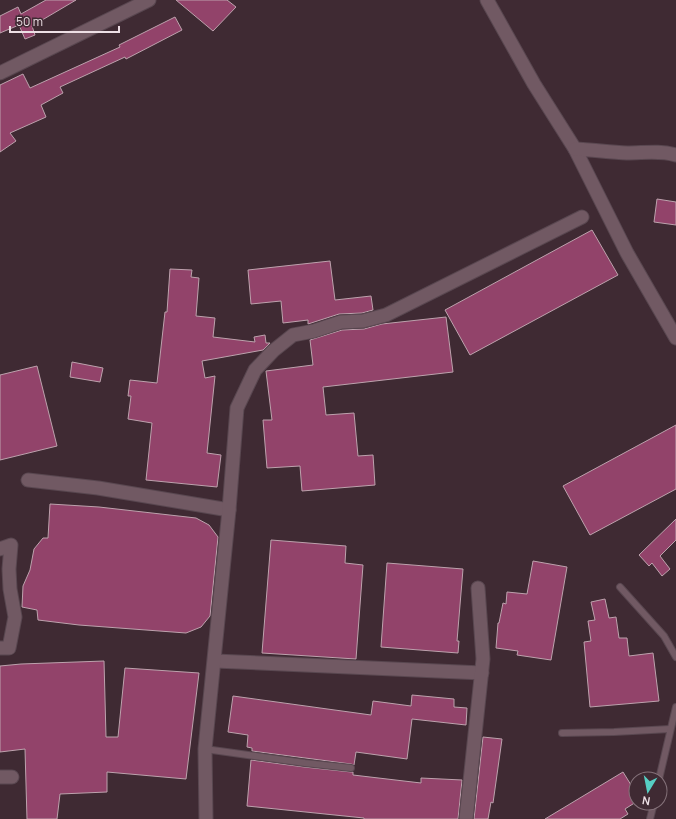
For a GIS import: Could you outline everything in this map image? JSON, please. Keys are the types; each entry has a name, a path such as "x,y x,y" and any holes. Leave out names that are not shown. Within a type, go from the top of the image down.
{"street":[{"path":"0,73 149,0"},
{"path":"487,0 534,84 575,149 627,253 676,338"},
{"path":"575,149 628,153 657,151 676,155"},
{"path":"206,819 205,749 230,510 237,408 255,370 273,351 293,335 340,322 363,321 386,315 582,217"},
{"path":"28,480 98,488 230,510"},
{"path":"0,549 11,545 10,590 15,617 9,648 0,648"},
{"path":"466,819 483,659 478,588"},
{"path":"214,661 482,673"}],"lane":[{"path":"620,587 664,636 676,657"},
{"path":"661,771 676,707"},
{"path":"562,733 670,729"},
{"path":"205,749 351,768"}],"building":[{"path":"46,0 76,0 32,26 35,35 25,39 19,25 0,33 0,16 18,7 21,14"},
{"path":"176,0 227,0 236,7 213,31"},
{"path":"175,17 182,30 126,59 125,57 60,87 63,93 41,105 46,117 10,133 16,141 0,152 0,85 23,74 30,88 120,47 119,45"},
{"path":"657,199 676,202 676,225 654,222"},
{"path":"592,230 618,275 470,355 445,310"},
{"path":"330,261 335,300 371,296 373,310 362,313 339,314 308,324 308,320 283,323 281,301 251,304 248,270"},
{"path":"170,269 192,270 191,277 199,278 196,316 215,318 213,337 255,342 254,337 265,335 266,343 270,343 263,350 202,361 205,378 215,376 207,453 221,455 217,487 146,480 152,423 128,419 131,396 128,396 130,380 157,383 165,312 167,312"},
{"path":"446,317 453,372 323,387 326,415 354,413 358,456 373,455 375,485 302,491 300,466 267,468 263,420 272,420 266,371 313,365 310,340 342,330 364,329 382,324"},
{"path":"72,362 103,368 100,382 70,377"},
{"path":"37,366 57,446 0,460 0,375"},
{"path":"676,425 676,489 590,535 563,486"},
{"path":"50,504 99,507 196,518 209,525 218,537 210,616 201,627 186,633 79,625 38,620 37,610 22,607 23,586 30,570 34,549 43,538 48,538"},
{"path":"676,519 676,540 660,556 670,569 662,576 652,563 649,566 639,555"},
{"path":"271,540 346,546 345,563 363,565 356,659 262,653"},
{"path":"533,561 567,567 551,660 517,655 518,651 496,648 498,623 503,603 506,604 507,592 527,594"},
{"path":"387,563 463,569 457,641 459,641 458,653 381,647"},
{"path":"605,599 609,618 616,617 619,638 627,638 629,656 653,653 659,701 590,707 584,642 591,641 588,621 595,620 591,602"},
{"path":"104,661 106,737 118,737 125,668 199,673 186,779 107,772 107,792 60,794 57,819 27,819 25,749 0,752 0,666"},
{"path":"412,695 454,699 454,707 467,708 466,725 412,719 407,759 356,752 354,765 252,751 252,748 247,747 248,735 228,732 233,696 371,715 373,701 411,706"},
{"path":"483,737 502,739 493,803 491,802 488,819 474,819"},
{"path":"251,760 353,772 353,775 421,783 421,778 462,780 458,819 364,819 247,806"},
{"path":"623,772 628,780 628,807 625,809 628,814 620,819 545,819"}]}
